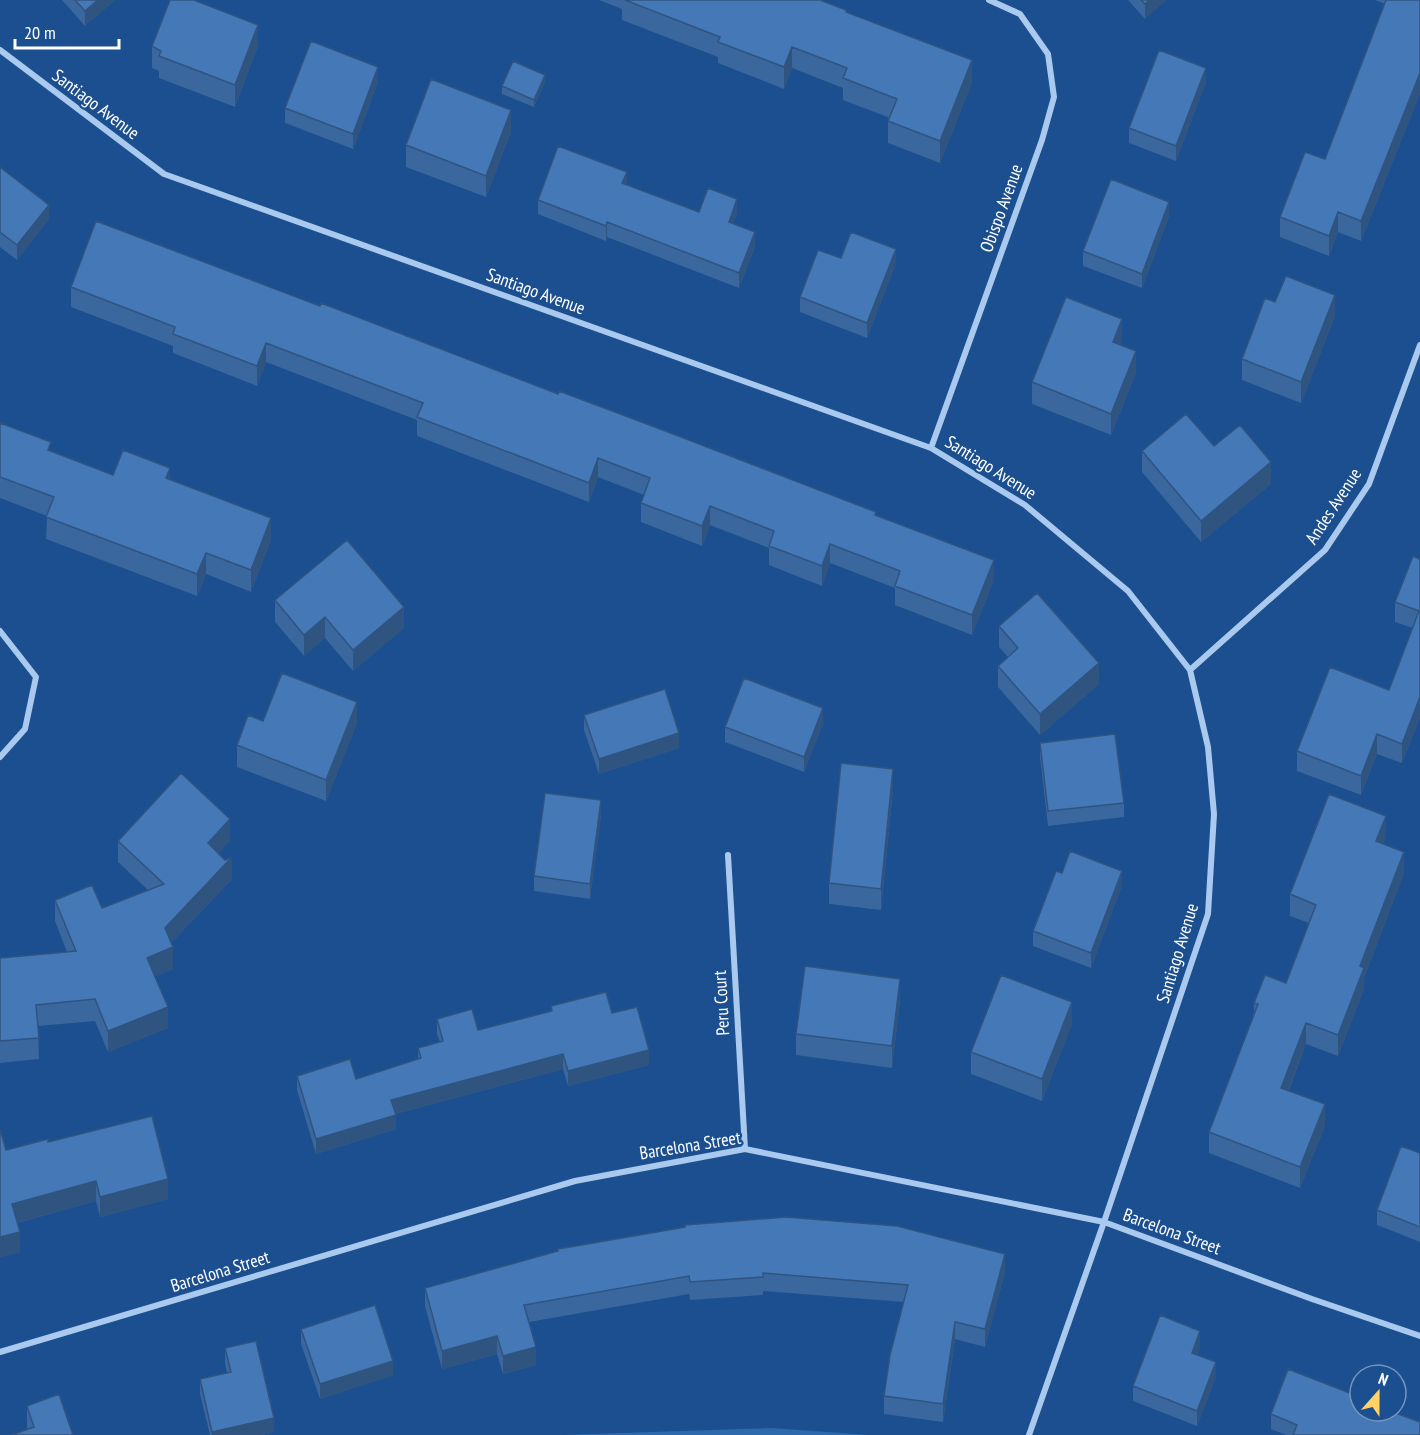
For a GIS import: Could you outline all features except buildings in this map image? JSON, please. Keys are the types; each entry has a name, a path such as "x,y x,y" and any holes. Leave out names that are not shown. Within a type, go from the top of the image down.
{"street":[{"name":"Obispo Avenue","path":"931,448 1042,140 1054,97 1048,54 1020,14 989,0"},
{"name":"Santiago Avenue","path":"0,50 164,174 931,448 1025,505 1128,591 1190,670 1208,747 1214,814 1208,914 1029,1435"},
{"name":"Andes Avenue","path":"1190,670 1325,550 1369,484 1420,345"},
{"path":"0,631 36,677 25,729 0,757"},
{"name":"Peru Court","path":"728,855 745,1149"},
{"name":"Barcelona Street","path":"0,1352 575,1181 745,1149 1104,1222 1312,1299 1420,1336"}],"shaded area":[{"path":"772,1428 869,1435 562,1435"}]}
